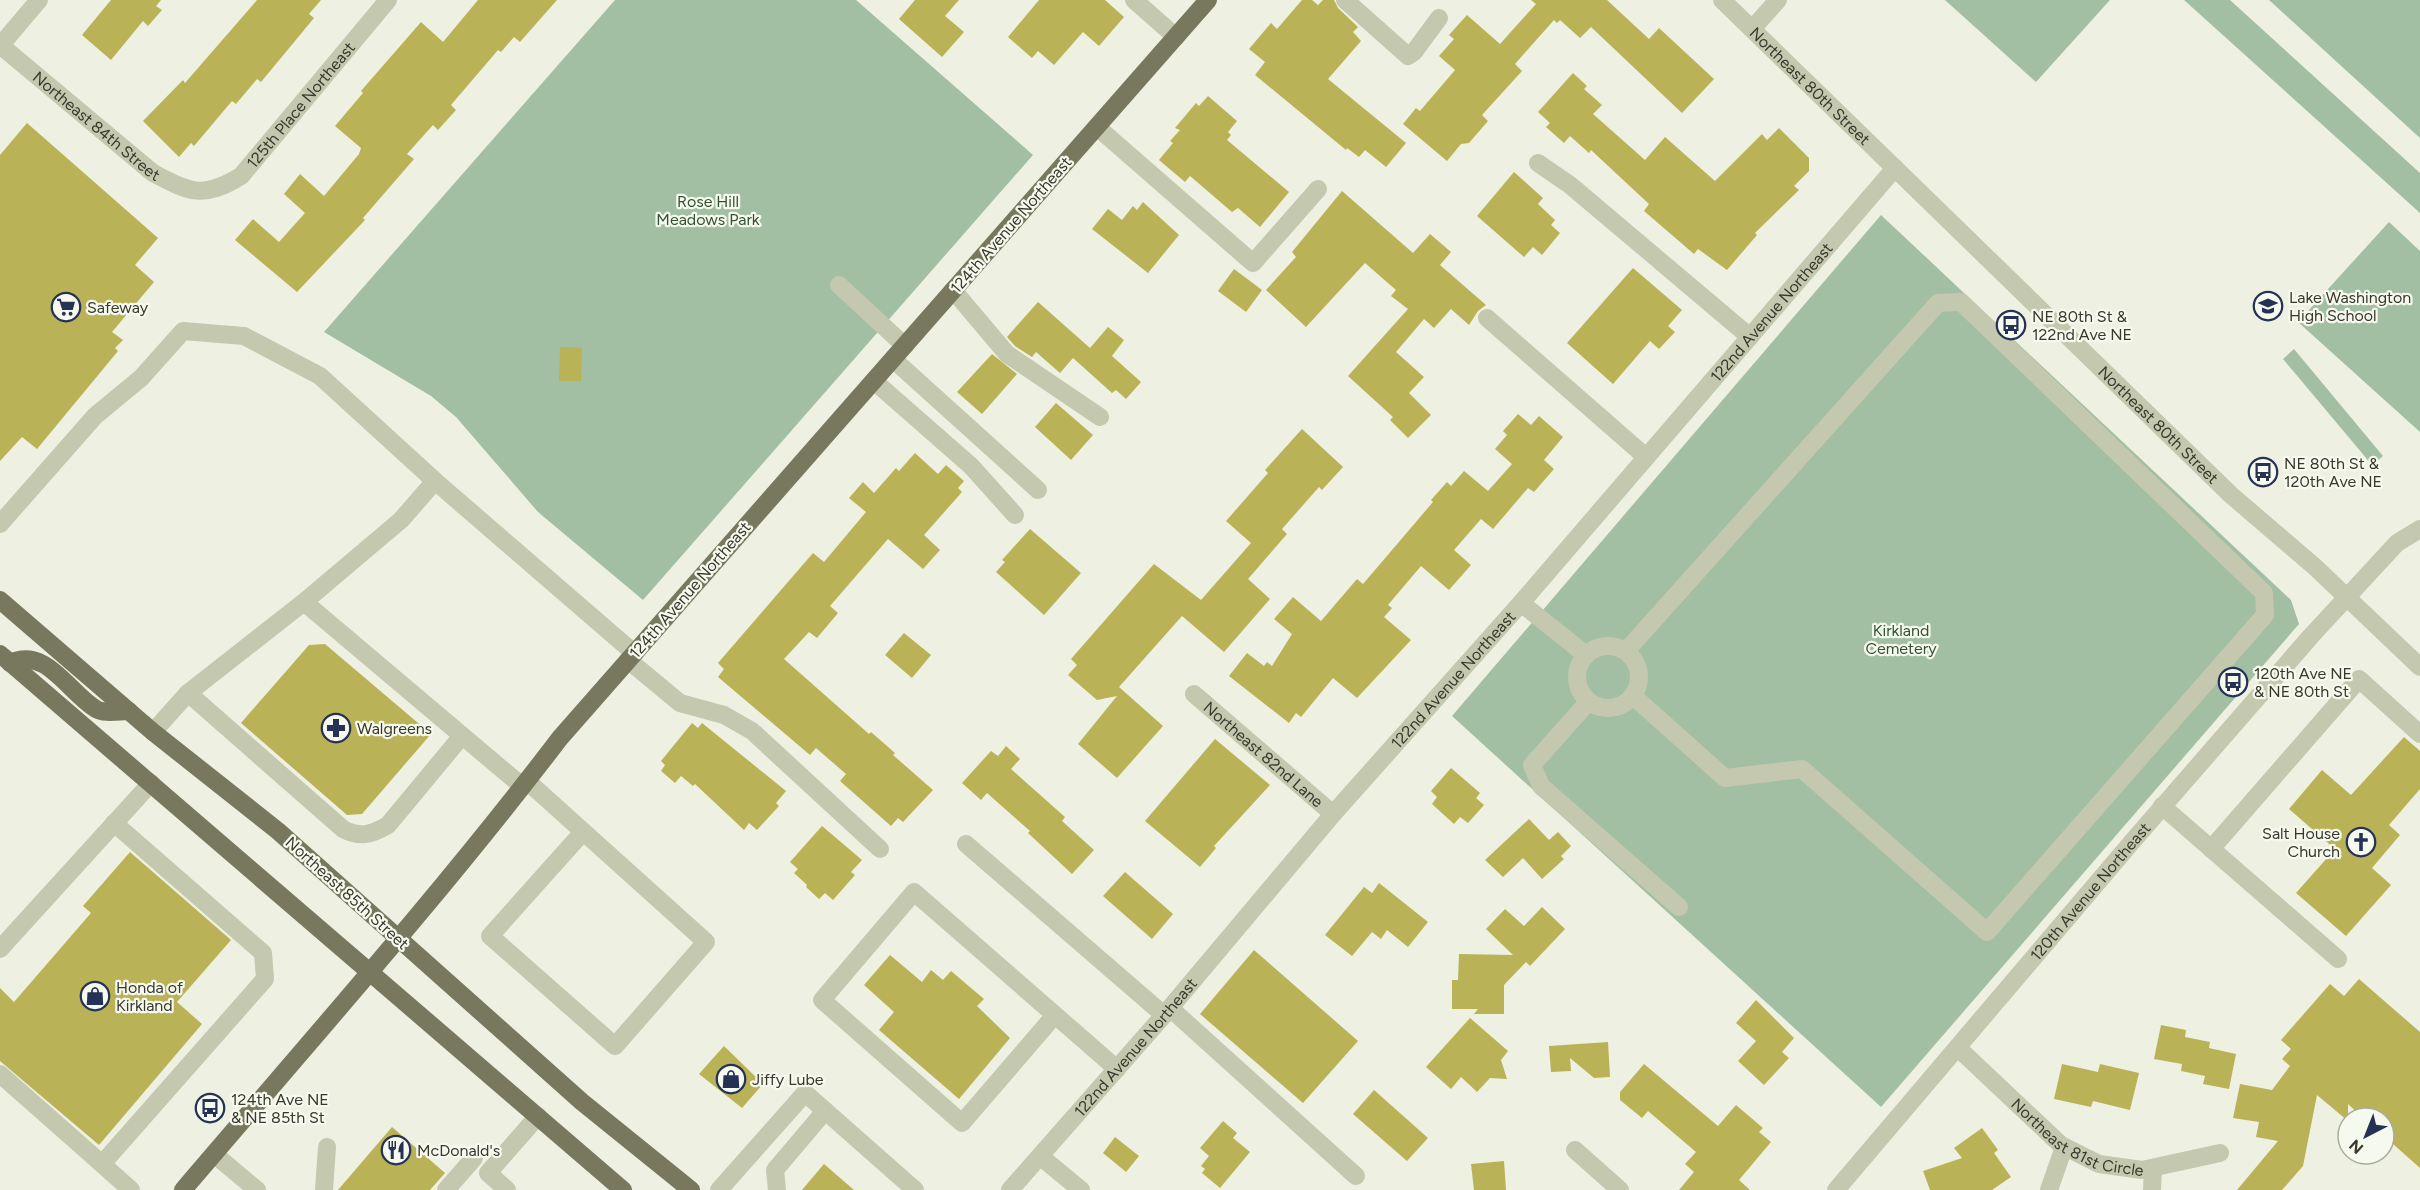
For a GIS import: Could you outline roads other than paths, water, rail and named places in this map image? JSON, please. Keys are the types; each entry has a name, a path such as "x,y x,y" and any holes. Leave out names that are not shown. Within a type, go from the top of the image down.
{"main road":[{"name":"124th Avenue Northeast","path":"183,1190 370,973 560,738 1208,0"},
{"name":"Northeast 85th Street","path":"0,600 153,732 278,831 582,1102 691,1190"},
{"path":"5,658 21,657 40,661 96,709 129,711"},
{"path":"5,658 622,1190"}],"street":[{"path":"0,46 39,0"},
{"name":"125th Place Northeast","path":"201,192 220,189 241,176 388,0"},
{"path":"1134,0 1176,37"},
{"path":"1345,0 1408,56 1414,52 1439,18"},
{"name":"Northeast 80th Street","path":"1722,0 2232,495 2420,667"},
{"path":"1752,29 1778,0"},
{"name":"Northeast 84th Street","path":"0,46 153,173 180,187 201,192"},
{"path":"1097,127 1253,263 1318,189"},
{"path":"1538,163 1570,185 1750,337"},
{"name":"122nd Avenue Northeast","path":"1010,1190 1117,1070 1333,814 1521,603 1895,168"},
{"path":"839,285 899,352 1038,490"},
{"path":"953,290 1007,354 1100,417"},
{"path":"1626,651 1938,303 1961,302 2264,593 2265,615 1987,932 1802,769 1725,778 1633,696"},
{"path":"1487,318 1646,458"},
{"path":"0,524 95,416 141,378 183,331 244,336 320,376 680,703 724,715 752,731 880,849"},
{"path":"874,381 971,466 1015,515"},
{"path":"153,732 188,693 304,602 401,520 435,481"},
{"name":"120th Avenue Northeast","path":"1836,1190 2162,806 2346,597 2397,543 2420,529"},
{"path":"304,602 328,619 460,737 525,784 583,832 706,942 615,1046 490,936 583,832"},
{"path":"1521,603 1586,655"},
{"path":"1606,646 1626,651 1638,668 1638,687 1633,696 1617,707 1597,706 1589,701 1579,687 1577,678 1578,669 1586,655 1596,648 1606,646"},
{"path":"2211,849 2359,679 2420,734"},
{"path":"188,693 343,829 355,836 372,834 388,825 460,737"},
{"name":"Northeast 82nd Lane","path":"1194,694 1333,814"},
{"path":"1589,701 1532,765 1541,786 1679,907"},
{"path":"0,949 151,783"},
{"path":"2162,806 2338,959"},
{"path":"102,1164 265,979 263,953 114,823"},
{"path":"966,844 1167,1012 1356,1176"},
{"path":"1055,1015 962,1123 822,1000 914,892 1055,1015 1117,1070"},
{"name":"Northeast 81st Circle","path":"1958,1048 2064,1147 2099,1164 2142,1170 2220,1153"},
{"path":"0,1074 131,1190"},
{"path":"719,1190 805,1093 915,1190"},
{"path":"777,1190 775,1170 825,1111"},
{"path":"507,1190 488,1173 538,1116"},
{"path":"324,1190 327,1147"},
{"path":"2049,1190 2064,1147"},
{"path":"1575,1150 1620,1190"},
{"path":"214,1154 257,1190"},
{"path":"1041,1157 1081,1190"},
{"path":"446,1190 474,1158"},
{"path":"2152,1190 2153,1168"}],"place":[{"name":"Lake Washington High School","path":"2268,306"},
{"name":"Safeway","path":"66,307"},
{"name":"NE 80th St & 122nd Ave NE","path":"2011,325"},
{"name":"NE 80th St & 120th Ave NE","path":"2263,472"},
{"name":"120th Ave NE & NE 80th St","path":"2233,682"},
{"name":"Walgreens","path":"336,728"},
{"name":"Salt House Church","path":"2361,842"},
{"name":"Honda of Kirkland","path":"95,996"},
{"name":"Jiffy Lube","path":"731,1079"},
{"name":"124th Ave NE & NE 85th St","path":"210,1108"},
{"name":"McDonald's","path":"396,1150"}],"park label":[{"name":"Rose Hill Meadows Park","path":"708,210"},
{"name":"Kirkland Cemetery","path":"1901,639"}]}
